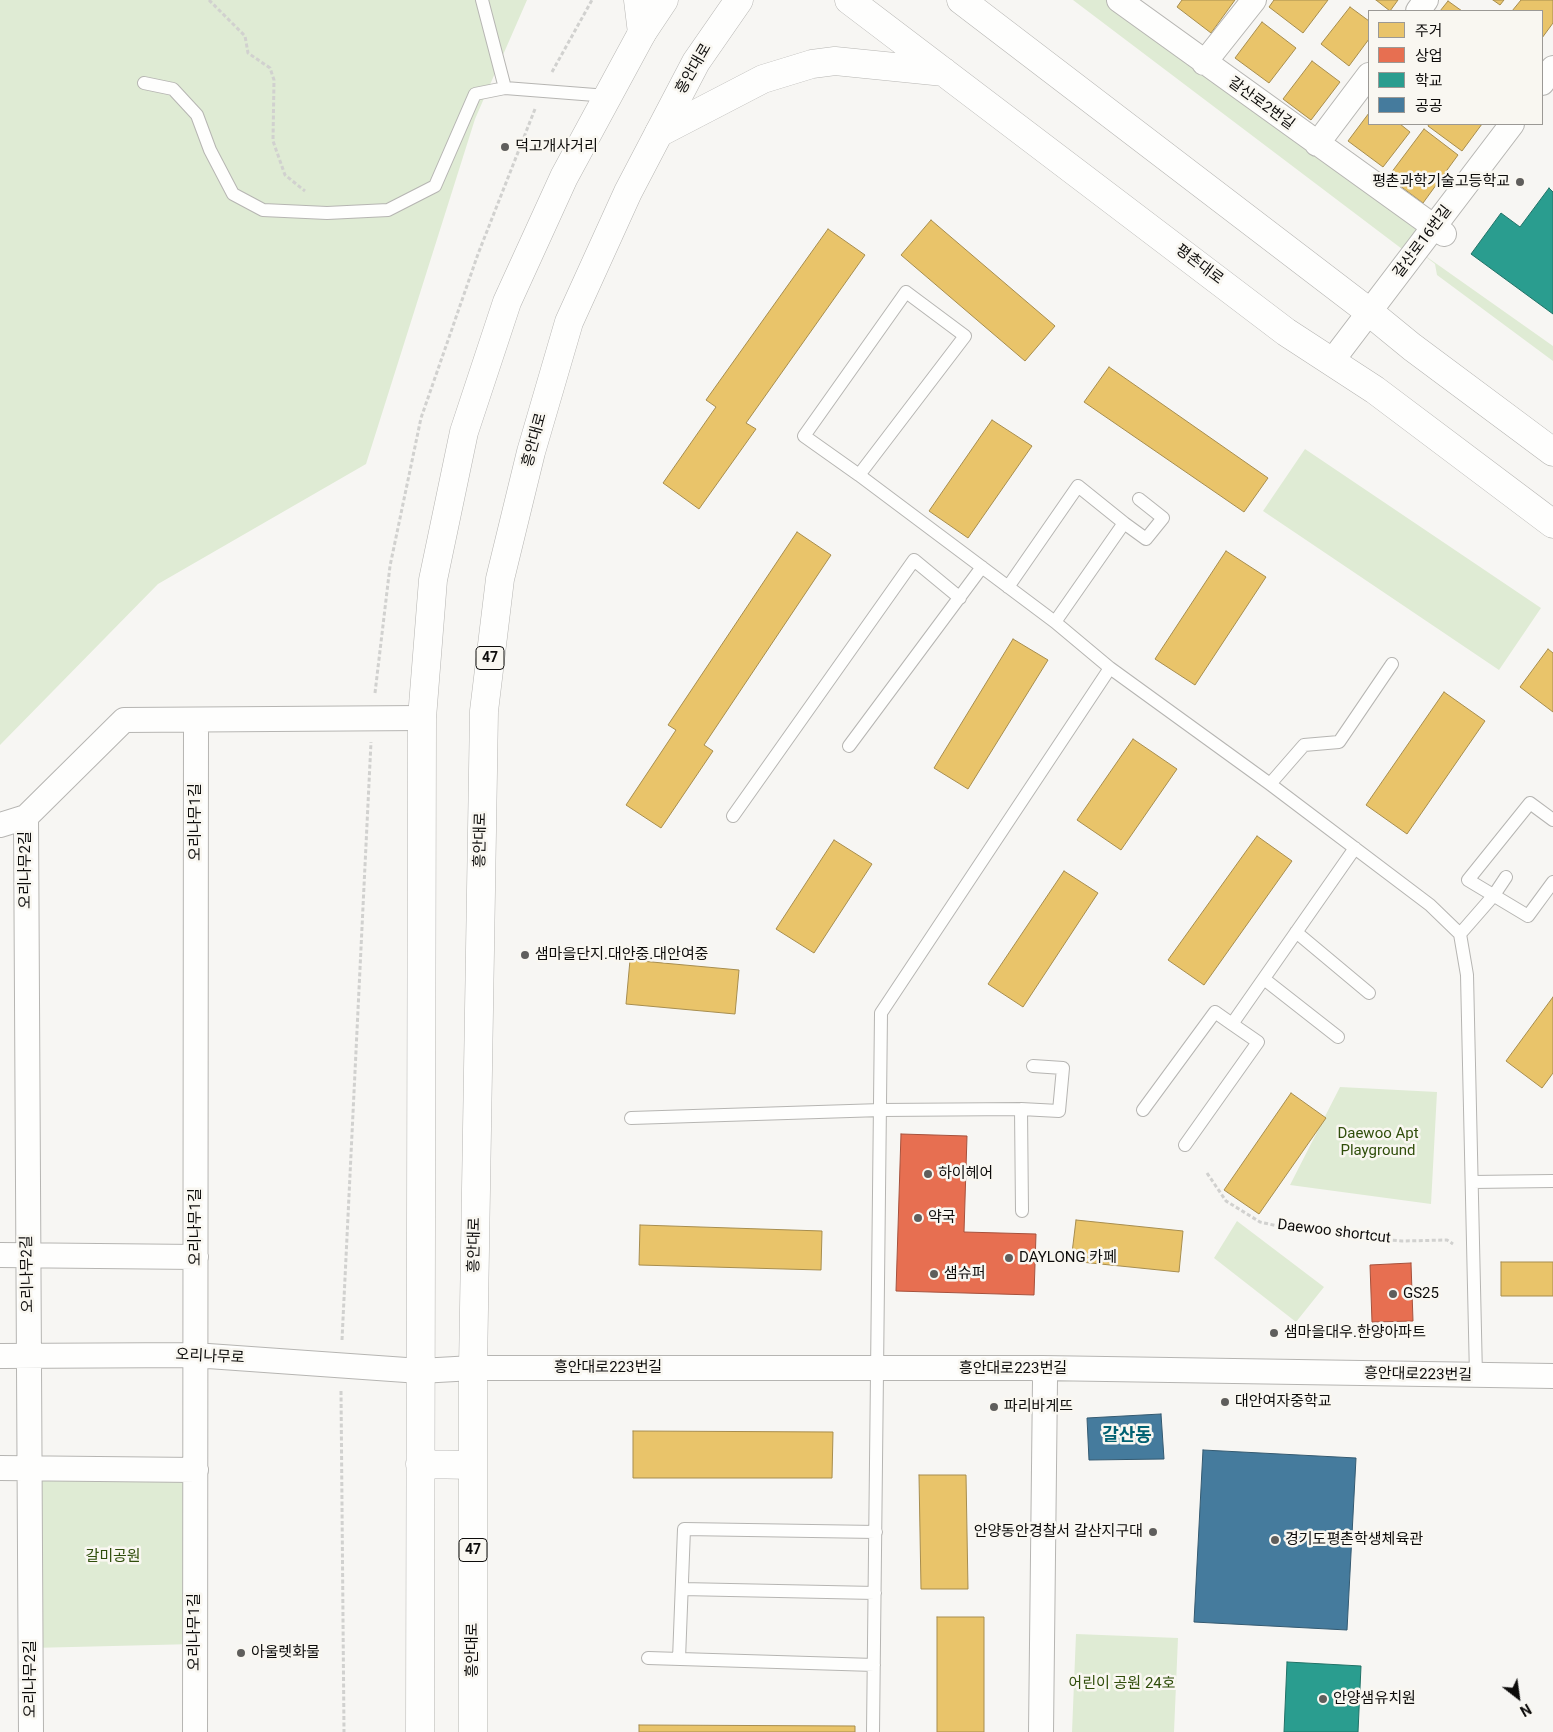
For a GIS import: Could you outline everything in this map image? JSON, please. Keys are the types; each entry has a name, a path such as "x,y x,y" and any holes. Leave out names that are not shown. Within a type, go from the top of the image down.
{"main road":[{"path":"638,0 642,33"},
{"path":"420,1732 422,718 433,580 464,432 508,302 564,177 642,33 664,0"},
{"name":"흥안대로","path":"473,1732 473,1368 484,711 500,579 531,452 569,322 628,192 696,62 739,0"},
{"name":"평촌대로","path":"850,0 1286,332 1375,390 1553,524"},
{"path":"961,0 982,10 1412,347 1553,452"},
{"path":"659,133 763,79 812,64 835,60 945,72"},
{"path":"420,1464 473,1465"}],"street":[{"name":"갈산로2번길","path":"1119,0 1439,231"},
{"path":"1204,63 1254,0"},
{"path":"1543,83 1553,68"},
{"path":"1317,144 1368,76"},
{"name":"갈산로16번길","path":"1332,361 1368,311 1439,231 1511,125"},
{"path":"0,825 26,817 124,720 422,718"},
{"name":"오리나무1길","path":"195,1732 196,721"},
{"name":"오리나무2길","path":"26,817 31,1732"},
{"path":"0,1255 27,1257 196,1257"},
{"name":"오리나무로","path":"0,1356 194,1355 420,1370 473,1368"},
{"name":"흥안대로223번길","path":"473,1368 1042,1368 1553,1376"},
{"path":"1041,1732 1045,1380 1042,1368"},
{"path":"0,1468 196,1470"}],"lane":[{"path":"482,0 505,88"},
{"path":"144,82 173,89 197,115 210,150 233,194 263,210 327,213 388,210 435,186 475,94 505,88 608,96"},
{"path":"859,474 965,336 906,292 804,436 859,474 1055,622 1110,668 1270,784 1430,904 1460,934 1467,975 1476,1376"},
{"path":"1008,587 1078,486 1146,539 1163,518 1139,499"},
{"path":"1055,622 1124,523"},
{"path":"732,816 914,560 960,598"},
{"path":"849,746 982,567"},
{"path":"1270,784 1304,745 1339,742 1392,664"},
{"path":"873,1732 881,1013 1110,668"},
{"path":"1553,820 1530,803 1468,880 1528,916 1553,882"},
{"path":"1232,1024 1355,848"},
{"path":"1460,934 1506,877"},
{"path":"1296,932 1369,993"},
{"path":"1264,979 1338,1037"},
{"path":"1143,1110 1215,1012 1258,1042 1185,1145"},
{"path":"631,1118 881,1110 1021,1109 1059,1111 1063,1068 1033,1066"},
{"path":"1021,1109 1022,1211"},
{"path":"1472,1182 1553,1181"},
{"path":"679,1659 684,1529 876,1532"},
{"path":"682,1589 875,1593"},
{"path":"648,1658 874,1665"}],"path":[{"path":"209,0 245,36 248,53 270,68 274,80 273,141 285,175 312,196 327,213"},
{"name":"Daewoo shortcut","path":"1207,1173 1226,1201 1260,1222 1292,1229 1367,1238 1402,1241 1448,1240 1474,1263"}],"green space":[{"path":"0,0 527,0 475,119 366,464 158,584 0,745"},
{"path":"1073,0 1112,0 1424,227 1406,252"},
{"path":"1417,250 1553,346 1553,361 1437,275 1435,264"},
{"path":"1305,449 1541,608 1499,670 1263,511"},
{"name":"Daewoo Apt Playground","path":"1340,1087 1437,1092 1431,1204 1290,1185"},
{"path":"1237,1221 1324,1287 1296,1322 1214,1258"},
{"name":"갈미공원","path":"30,1467 196,1470 195,1644 31,1648"},
{"name":"어린이 공원 24호","path":"1076,1634 1178,1638 1174,1732 1072,1732"}],"building: 주거":[{"path":"1182,0 1235,0 1211,33 1177,7"},
{"path":"1274,0 1328,0 1303,33 1269,7"},
{"path":"1376,0 1398,0 1389,10"},
{"path":"1493,0 1504,0 1500,5"},
{"path":"1521,0 1553,0 1553,23 1543,37 1543,10 1513,10"},
{"path":"1448,1 1461,10 1441,10"},
{"path":"1350,7 1368,20 1368,40 1349,66 1321,44"},
{"path":"1262,22 1296,48 1269,83 1235,58"},
{"path":"1312,61 1340,82 1311,120 1283,99"},
{"path":"1368,114 1368,125 1401,125 1410,132 1383,167 1348,141"},
{"path":"1428,125 1481,125 1462,151"},
{"path":"1424,129 1458,155 1423,203 1388,177"},
{"path":"931,220 1055,326 1025,361 901,255"},
{"path":"828,229 865,255 746,423 756,429 699,509 663,483 716,407 706,400"},
{"path":"1109,367 1268,478 1244,512 1084,402"},
{"path":"992,420 1032,446 968,538 929,511"},
{"path":"797,532 831,555 704,745 713,751 661,828 626,805 676,730 668,725"},
{"path":"1226,551 1266,577 1195,685 1155,659"},
{"path":"1013,639 1048,660 968,789 934,768"},
{"path":"1548,649 1553,653 1553,712 1520,687"},
{"path":"1444,692 1485,721 1407,834 1366,805"},
{"path":"1133,739 1177,769 1121,850 1077,820"},
{"path":"1257,836 1292,861 1204,985 1168,960"},
{"path":"834,840 872,864 814,953 776,929"},
{"path":"1064,871 1098,893 1023,1007 988,984"},
{"path":"630,960 739,970 735,1014 626,1004"},
{"path":"1553,997 1553,1073 1542,1088 1506,1061"},
{"path":"1291,1093 1326,1118 1259,1214 1224,1190"},
{"path":"1076,1220 1183,1231 1179,1272 1071,1261"},
{"path":"640,1225 822,1231 821,1270 639,1265"},
{"path":"1501,1262 1553,1262 1553,1296 1501,1296"},
{"path":"633,1431 833,1432 832,1478 633,1478"},
{"path":"919,1475 966,1475 968,1589 921,1589"},
{"path":"937,1617 984,1617 984,1732 937,1732"},
{"path":"639,1725 855,1726 855,1732 639,1732"}],"building: 상업":[{"path":"901,1134 967,1136 964,1232 1036,1234 1034,1295 896,1291"},
{"path":"1411,1263 1413,1321 1372,1322 1370,1265"}],"building: 학교":[{"path":"1549,188 1553,192 1553,314 1471,254 1501,213 1520,227"},
{"name":"안양샘유치원","path":"1287,1662 1361,1666 1358,1732 1284,1732"}],"building: 공공":[{"path":"1161,1414 1164,1459 1089,1460 1087,1418"},
{"name":"경기도평촌학생체육관","path":"1203,1450 1356,1458 1347,1630 1194,1622"}],"place":[{"name":"덕고개사거리","path":"505,147"},
{"name":"평촌과학기술고등학교","path":"1520,182"},
{"name":"샘마을단지.대안중.대안여중","path":"525,955"},
{"name":"하이헤어","path":"928,1174"},
{"name":"약국","path":"918,1218"},
{"name":"DAYLONG 카페","path":"1009,1258"},
{"name":"샘슈퍼","path":"934,1274"},
{"name":"GS25","path":"1393,1294"},
{"name":"샘마을대우.한양아파트","path":"1274,1333"},
{"name":"대안여자중학교","path":"1225,1402"},
{"name":"파리바게뜨","path":"994,1407"},
{"name":"안양동안경찰서 갈산지구대","path":"1153,1532"},
{"name":"경기도평촌학생체육관","path":"1275,1540"},
{"name":"아울렛화물","path":"241,1653"},
{"name":"안양샘유치원","path":"1323,1699"}],"district":[{"name":"갈산동","path":"1127,1436"}]}
